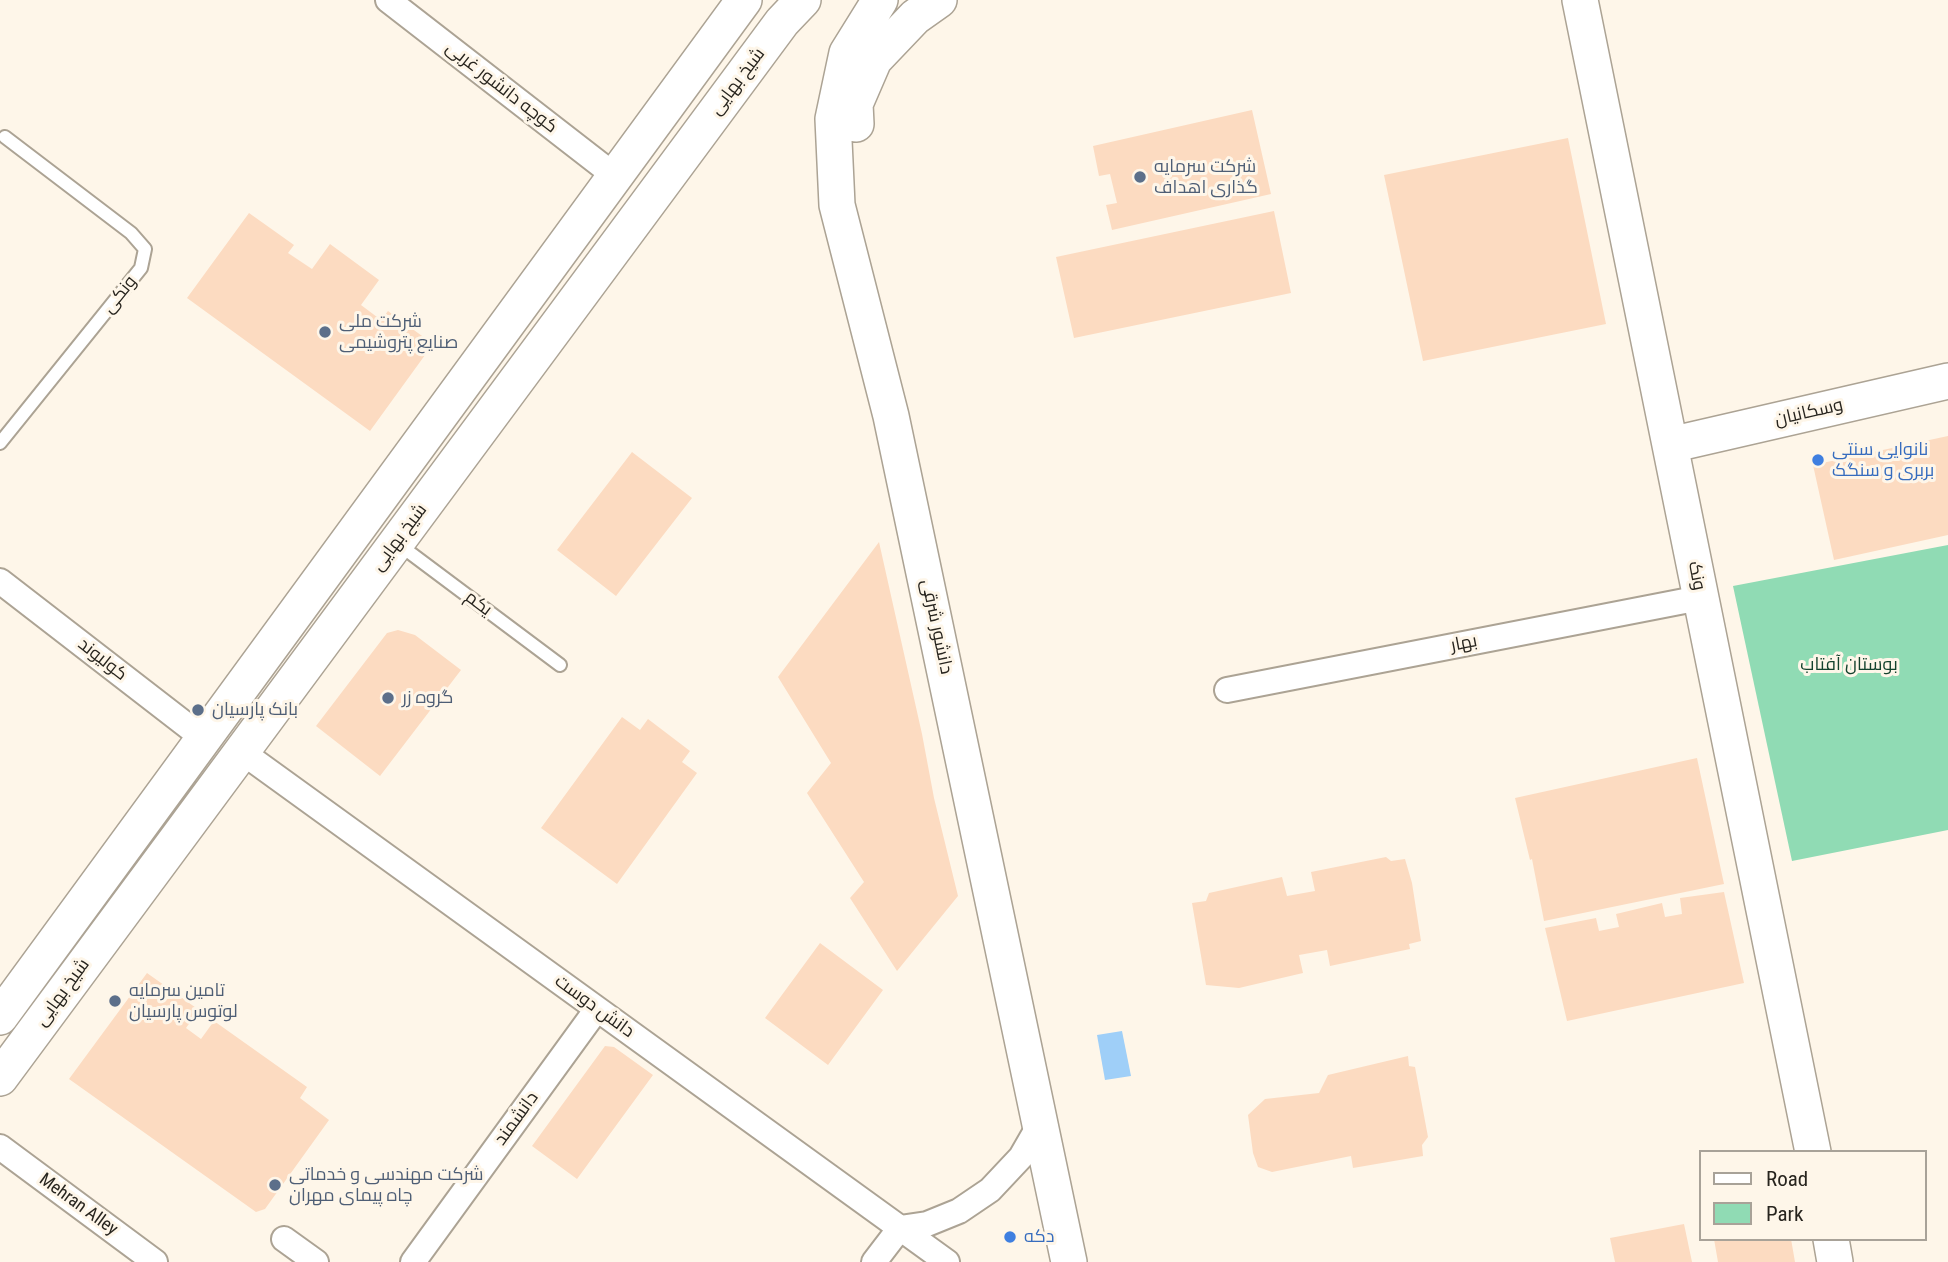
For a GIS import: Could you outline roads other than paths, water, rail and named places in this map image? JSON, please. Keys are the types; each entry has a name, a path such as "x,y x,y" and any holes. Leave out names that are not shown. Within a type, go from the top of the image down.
{"main road":[{"name":"شیخ بهایی","path":"1,1013 744,0"},
{"name":"شیخ بهایی","path":"0,1078 782,22 803,0"},
{"name":"دانشور شرقی","path":"880,0 847,53 833,119 837,205 891,416 1069,1262"},
{"path":"891,416 897,359 858,204 855,104 874,60 915,17 939,0"},
{"name":"ونک","path":"1580,0 1813,1150"},
{"name":"وسکانیان","path":"1671,445 1948,381"},
{"path":"77,911 108,932"},
{"path":"1830,1241 1835,1262"}],"street":[{"name":"کوچه دانشور غربی","path":"395,2 615,176"},
{"name":"کولیوند","path":"0,581 203,738"},
{"name":"بهار","path":"1227,690 1700,598"},
{"name":"دانش دوست","path":"242,752 947,1262"},
{"name":"دانشمند","path":"413,1262 597,1009"},
{"path":"874,1262 900,1228 928,1224 960,1212 990,1190 1021,1157 1040,1124"},
{"name":"Mehran Alley","path":"0,1147 155,1262"},
{"path":"284,1239 316,1262"}],"lane":[{"name":"ونکی","path":"0,443 141,268 145,249 131,233 5,136"},
{"name":"یکم","path":"396,543 560,665"}],"water":[{"path":"1122,1031 1131,1076 1105,1080 1097,1035"}],"place":[{"name":"شرکت سرمایه گذاری اهداف","path":"1140,177"},
{"name":"شرکت ملی صنایع پتروشیمی","path":"325,332"},
{"name":"نانوایی سنتی بربری و سنگک","path":"1818,460"},
{"name":"گروه زر","path":"388,698"},
{"name":"بانک پارسیان","path":"198,710"},
{"name":"تامین سرمایه لوتوس پارسیان","path":"115,1001"},
{"name":"شرکت مهندسی و خدماتی چاه پیمای مهران","path":"275,1185"},
{"name":"دکه","path":"1010,1237"}],"park label":[{"name":"بوستان آفتاب","path":"1849,665"}]}
